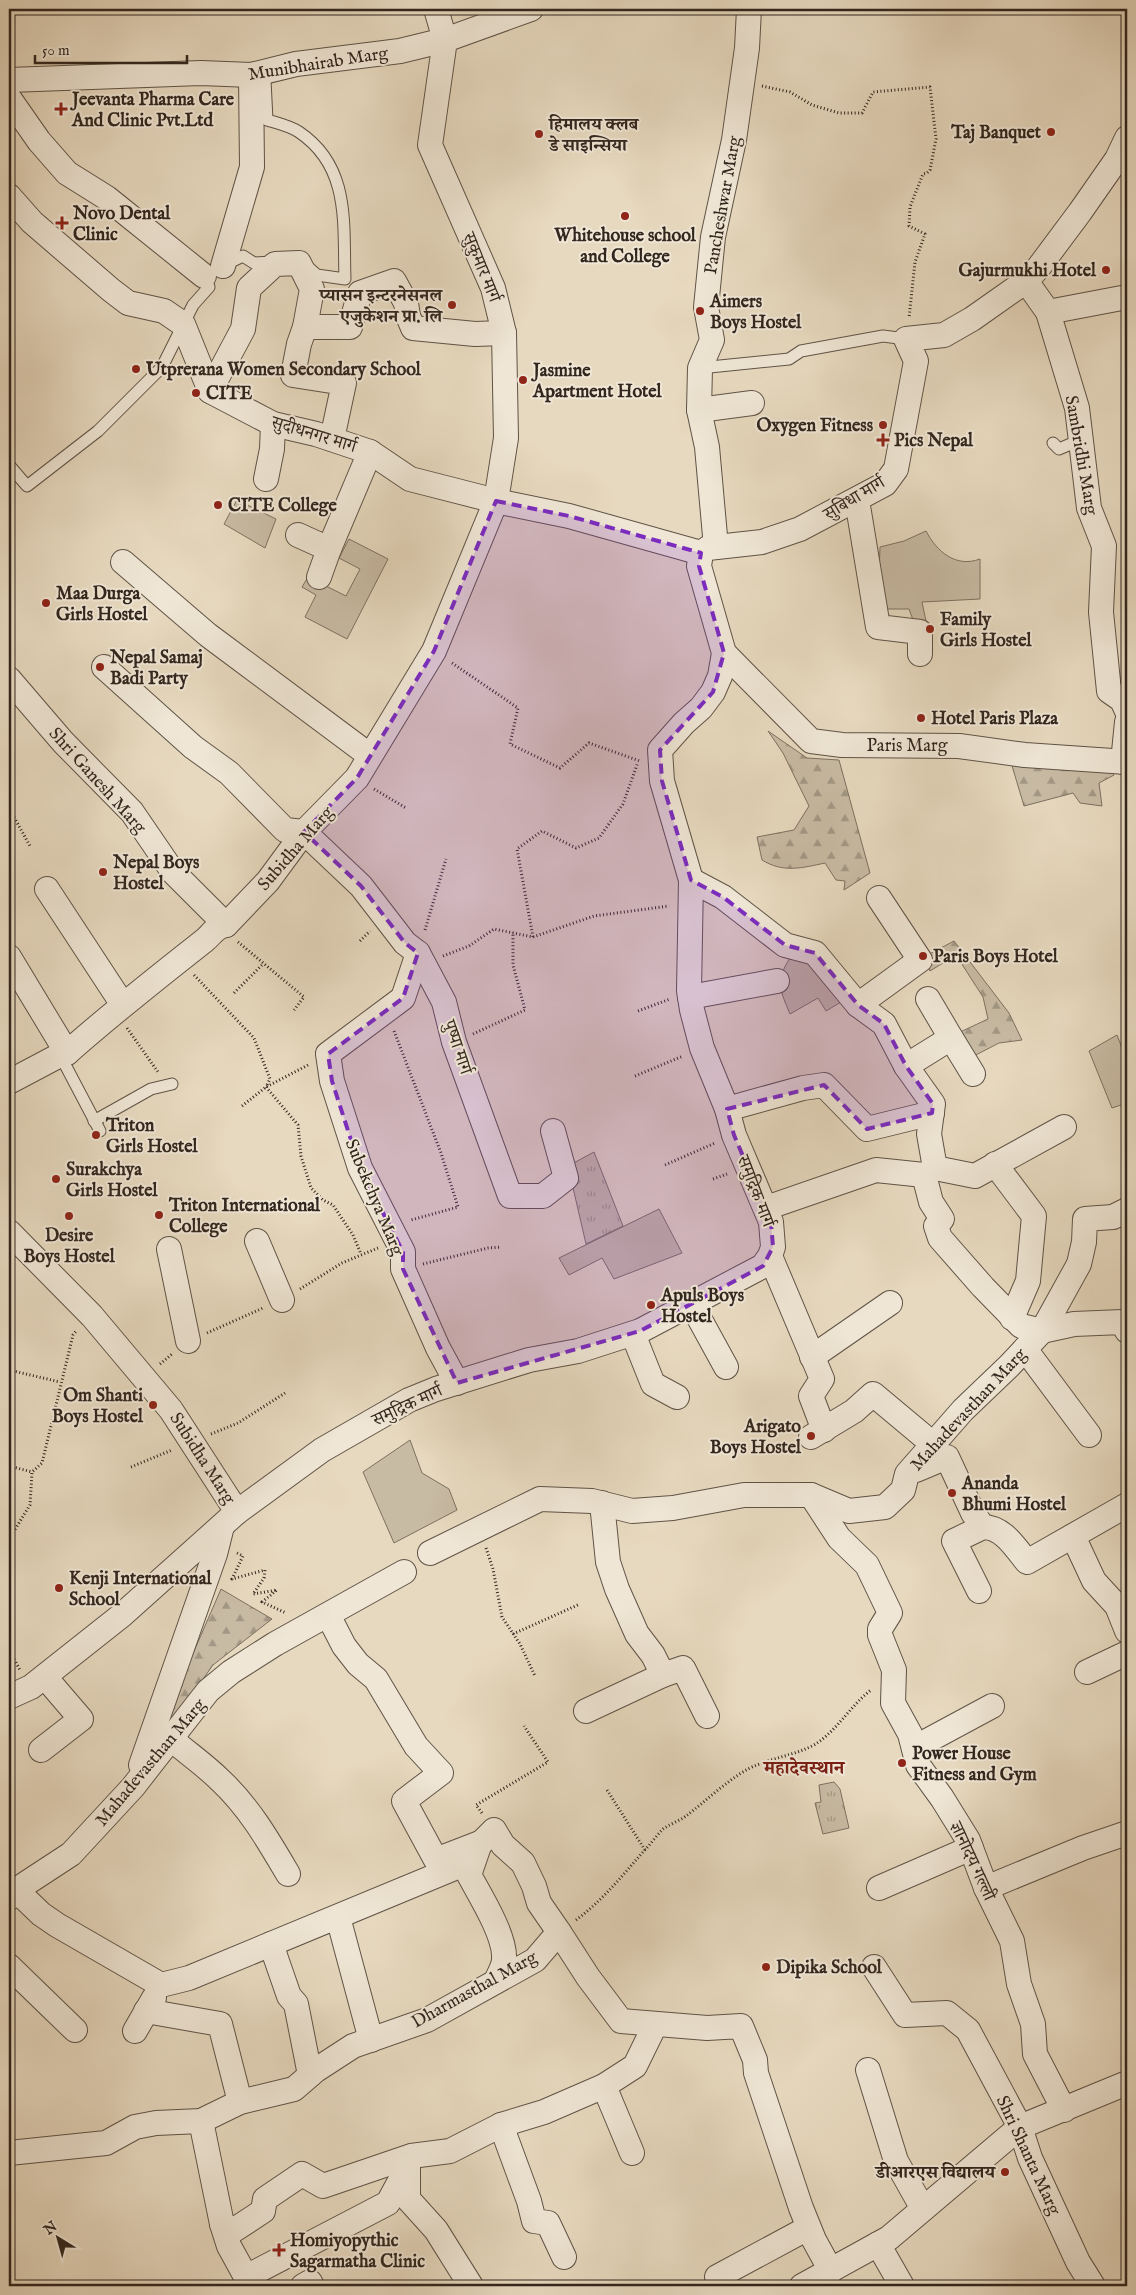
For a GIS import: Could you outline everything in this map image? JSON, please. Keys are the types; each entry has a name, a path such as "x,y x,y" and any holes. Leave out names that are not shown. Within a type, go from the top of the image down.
{"street":[{"path":"436,9 445,40"},
{"name":"Munibhairab Marg","path":"9,80 201,80 251,75 296,64 400,50 445,40 531,9"},
{"name":"Pancheshwar Marg","path":"724,653 701,574 699,559 708,550 707,446 700,410 700,368 712,340 706,307 713,237 734,140 747,48 749,9"},
{"name":"सुकुमार मार्ग","path":"445,40 430,146 493,288 504,333 506,438 496,501"},
{"path":"9,98 39,141 67,173 214,271 252,167 251,75"},
{"path":"906,339 944,335 1026,281 1080,212 1117,159 1127,138"},
{"path":"9,196 32,222 128,303 164,311 183,324 210,391"},
{"path":"210,391 243,329 249,288 275,264 299,263 312,289 306,327 299,344 293,375 344,383 332,439"},
{"path":"345,279 356,286 350,327"},
{"path":"350,327 360,292 394,281 406,303 408,316 413,328 475,334 504,333"},
{"name":"Sambridhi Marg","path":"1026,281 1048,312 1077,408 1089,508 1104,546 1101,612 1109,691 1122,700 1127,711"},
{"path":"1048,312 1127,297"},
{"path":"306,327 350,327"},
{"name":"सुबिधा मार्ग","path":"496,501 569,516 708,550 762,542 800,529 885,484 896,469 916,361 906,339"},
{"name":"सुदीधनगर मार्ग","path":"210,391 274,424 332,439 370,452 410,479 496,501"},
{"path":"700,410 752,404"},
{"path":"266,479 272,449 274,424"},
{"path":"319,577 370,452"},
{"path":"857,500 878,627 920,632 920,654"},
{"name":"Subidha Marg","path":"9,1082 64,1054 175,962 206,939 268,881 304,832 357,778 369,754 434,651 496,501"},
{"path":"298,535 329,549"},
{"path":"123,562 208,635 369,754"},
{"path":"660,750 713,692 720,676 724,653"},
{"name":"Paris Marg","path":"724,653 811,741 842,745 959,746 1025,755 1125,762"},
{"path":"104,667 193,747 229,773 285,830 304,832"},
{"name":"Shri Ganesh Marg","path":"9,679 63,742 132,812 174,872 222,925"},
{"path":"1125,762 1127,722"},
{"name":"समुद्रिक मार्ग","path":"230,1519 322,1450 409,1400 529,1360 578,1351 633,1334 692,1305 730,1282 763,1266 770,1256 773,1234 766,1208 734,1135 727,1109 702,1048 690,994 691,891 662,781 660,750"},
{"name":"पुष्पा मार्ग","path":"304,832 361,886 405,943 418,953 444,1002 454,1042 510,1196 544,1196 566,1178 553,1131"},
{"path":"48,889 119,1008"},
{"path":"691,891 723,896 785,945 815,953 858,1005 884,1024 906,1066 933,1104 929,1134 930,1202 942,1219 936,1226 940,1238 1012,1318 1021,1326 1042,1331 1074,1324 1122,1322 1127,1331"},
{"path":"858,1005 920,960 879,898"},
{"path":"328,1054 403,998 418,953"},
{"path":"9,957 64,1054"},
{"path":"690,994 778,981"},
{"path":"928,999 973,1074"},
{"path":"906,1066 951,1038"},
{"name":"Subekchya Marg","path":"328,1054 332,1081 360,1168 403,1252 403,1269 438,1348 457,1383"},
{"path":"727,1109 803,1088 824,1085 866,1130 932,1113"},
{"path":"766,1208 876,1170 930,1171 975,1176 1064,1127"},
{"path":"995,1164 1034,1216 1028,1281 1012,1318"},
{"name":"Mahadevasthan Marg","path":"430,1553 540,1500 563,1498 602,1503 632,1511 673,1508 744,1495 810,1495 850,1512 885,1507 903,1490 907,1474 963,1410 1042,1331 1079,1264 1084,1242 1085,1218 1113,1217 1127,1210"},
{"name":"Subidha Marg","path":"9,1232 92,1316 171,1410 230,1519 122,1615 45,1677 31,1687 9,1697"},
{"path":"258,1241 282,1300"},
{"path":"169,1249 188,1341"},
{"path":"770,1256 822,1379 811,1396 818,1434 873,1394 934,1445"},
{"path":"812,1357 890,1303"},
{"path":"692,1305 726,1367"},
{"path":"633,1334 653,1384 677,1397"},
{"path":"1025,1349 1089,1435"},
{"path":"907,1474 947,1458 983,1528"},
{"name":"ज्ञानोदय गल्ली","path":"810,1495 839,1538 867,1566 883,1596 890,1613 880,1629 880,1635 894,1670 893,1703 910,1734 918,1765 942,1798 970,1848 986,1888 1012,1941 1019,1984 1033,2024 1035,2054 1064,2110"},
{"path":"602,1503 608,1562 617,1589 637,1634 653,1655 664,1675"},
{"path":"979,1591 954,1541 983,1528 992,1527 1009,1538 1027,1562 1127,1505"},
{"path":"133,1788 215,1554 230,1519"},
{"path":"1073,1536 1094,1581 1117,1606 1127,1631"},
{"name":"Mahadevasthan Marg","path":"12,1894 71,1854 133,1788 208,1691 230,1672 275,1644 404,1572"},
{"path":"328,1615 344,1646 358,1664 376,1679 416,1746 441,1773 404,1801 436,1860 487,1837"},
{"path":"1086,1672 1127,1653"},
{"path":"586,1711 683,1668 708,1716"},
{"path":"41,1750 80,1719 45,1677"},
{"path":"914,1748 992,1706"},
{"path":"170,1738 220,1780 237,1798 261,1828 288,1874"},
{"path":"986,1888 1083,1848 1127,1833"},
{"path":"12,1894 57,1925 161,1985 190,1978 457,1867 487,1837"},
{"path":"487,1837 503,1845 523,1863 534,1886 539,1904 588,1977 621,2021 707,2028 741,2026 755,2060 756,2073 808,2228 817,2281 878,2244 923,2209 1020,2127 1127,2085"},
{"path":"487,1837 469,1875 489,1911 504,1947 504,1961 496,1981"},
{"path":"879,1888 970,1848"},
{"path":"338,1917 371,2040"},
{"name":"Dharmasthal Marg","path":"9,2153 106,2143 135,2127 156,2123 200,2121 240,2102 294,2089 310,2075 353,2046 427,2020 535,1960 558,1932"},
{"path":"271,1944 288,1996 296,2004 310,2075"},
{"path":"9,1966 75,2030"},
{"name":"Shri Shanta Marg","path":"874,1966 905,2015 947,2013 968,2030 1020,2127 1030,2158 1078,2262 1092,2286"},
{"path":"161,1985 140,2021 220,2024 240,2102"},
{"path":"222,2224 234,2230 263,2211 265,2199 302,2174 323,2186 450,2151 500,2125 544,2112 604,2086 635,2066 655,2025"},
{"path":"868,2070 896,2161 923,2209"},
{"path":"604,2086 632,2153"},
{"path":"200,2121 222,2224 229,2246 249,2283 388,2203 409,2162"},
{"path":"500,2125 529,2201 534,2221 548,2223 564,2257"},
{"path":"409,2162 408,2199 436,2230 470,2286"},
{"path":"717,2277 808,2228"},
{"path":"878,2244 902,2286"},
{"path":"304,2286 310,2282 312,2286"}],"lane":[{"path":"9,465 27,486 98,431 162,367 193,305 209,286 214,271 243,256 254,263 300,259 317,275 345,279 340,185 324,156 299,132 267,120 265,80 251,75"},
{"path":"700,368 789,358 801,351 883,336 906,339"},
{"path":"1053,443 1059,449 1080,440"},
{"path":"64,1054 97,1126 151,1089 172,1084"}],"path":[{"path":"741,83 790,92 812,105 839,114 862,113 872,92 930,87 936,139 930,170 923,174 910,208 909,226 925,234 915,262 906,339"},
{"path":"434,651 518,708 510,744 560,768 589,743 638,762"},
{"path":"533,937 517,849 542,831 576,848 599,838 623,804 638,762 660,750"},
{"path":"357,778 406,808"},
{"path":"9,808 30,846"},
{"path":"446,859 418,953 443,956 469,946 494,929 533,937 594,916 691,891"},
{"path":"222,925 264,964 304,997 294,1010"},
{"path":"454,1042 525,1010 513,965 513,932"},
{"path":"175,962 192,972 254,1038 270,1079 266,1087"},
{"path":"234,993 264,964"},
{"path":"638,1011 690,994"},
{"path":"119,1008 160,1075"},
{"path":"390,1226 458,1207 438,1144 392,1024 391,1008"},
{"path":"635,1076 702,1048"},
{"path":"242,1106 266,1087 328,1054"},
{"path":"266,1087 298,1125 301,1156 311,1188 323,1200 334,1205 353,1234 361,1254"},
{"path":"665,1166 734,1135"},
{"path":"403,1269 488,1248 501,1247"},
{"path":"9,1530 14,1531 30,1504 32,1472 42,1463 60,1382 73,1335 92,1316"},
{"path":"9,1370 60,1382"},
{"path":"9,1466 32,1472"},
{"path":"480,1529 493,1570 502,1617 535,1676"},
{"path":"215,1554 234,1544 232,1550 243,1556 232,1579 265,1570 264,1578 253,1594 276,1590 262,1602 286,1613 297,1633"},
{"path":"513,1634 580,1604"},
{"path":"558,1932 588,1912 664,1829 685,1818 715,1792 756,1765 767,1763 778,1756 791,1756 815,1744 831,1731 855,1702 894,1670"},
{"path":"487,1837 476,1805 548,1762 524,1726"},
{"path":"607,1790 645,1850"}],"highlighted area":[{"path":"496,501 569,516 701,553 699,566 724,653 713,692 660,750 662,781 675,827 691,880 723,897 785,945 815,953 858,1005 884,1024 906,1066 933,1104 932,1113 867,1129 824,1085 727,1109 734,1135 771,1222 773,1247 763,1266 640,1331 457,1383 403,1269 403,1252 360,1168 332,1081 328,1054 403,998 418,953 405,943 361,886 304,832 357,778 434,651"}],"green space":[{"path":"237,500 276,519 265,548 224,524"},
{"path":"926,531 936,546 955,560 971,561 980,559 980,599 922,602 927,626 916,628 909,609 878,609 880,547 904,541"},
{"path":"349,539 388,559 347,639 305,617 316,595 302,587 308,577 346,596 360,569 339,558"},
{"path":"768,731 807,758 839,760 870,873 844,890 845,881 836,880 825,863 800,868 785,868 777,867 762,860 757,837 794,830 809,806 783,753"},
{"path":"1010,759 1111,766 1114,775 1099,783 1102,806 1080,803 1073,793 1024,806"},
{"path":"954,941 1009,1013 1022,1040 999,1043 970,1058 958,1033 988,1019 983,997 956,955 930,971 922,958"},
{"path":"804,955 841,1002 826,1011 818,998 790,1014 782,992 782,973 790,958"},
{"path":"1117,1035 1127,1061 1127,1103 1112,1108 1089,1051"},
{"path":"594,1152 623,1226 586,1244 568,1166"},
{"path":"659,1209 682,1253 614,1279 602,1258 569,1275 559,1258"},
{"path":"410,1440 422,1473 449,1489 457,1510 394,1543 363,1472"},
{"path":"221,1589 272,1619 213,1665 149,1755"},
{"path":"834,1782 840,1789 849,1828 823,1834 815,1803 821,1802 819,1785"}],"place":[{"name":"Jeevanta Pharma Care And Clinic Pvt.Ltd","path":"61,109"},
{"name":"Taj Banquet","path":"1051,132"},
{"name":"हिमालय क्लब डे साइन्सिया","path":"539,134"},
{"name":"Whitehouse school and College","path":"625,216"},
{"name":"Novo Dental Clinic","path":"62,223"},
{"name":"Gajurmukhi Hotel","path":"1106,270"},
{"name":"प्यासन इन्टरनेसनल एजुकेशन प्रा. लि","path":"452,305"},
{"name":"Aimers Boys Hostel","path":"700,311"},
{"name":"Utprerana Women Secondary School","path":"136,369"},
{"name":"Jasmine Apartment Hotel","path":"523,380"},
{"name":"CITE","path":"196,393"},
{"name":"Oxygen Fitness","path":"883,425"},
{"name":"Pics Nepal","path":"883,440"},
{"name":"CITE College","path":"218,505"},
{"name":"Maa Durga Girls Hostel","path":"46,603"},
{"name":"Family Girls Hostel","path":"930,629"},
{"name":"Nepal Samaj Badi Party","path":"100,667"},
{"name":"Hotel Paris Plaza","path":"921,718"},
{"name":"Nepal Boys Hostel","path":"103,872"},
{"name":"Paris Boys Hotel","path":"923,956"},
{"name":"Triton Girls Hostel","path":"96,1135"},
{"name":"Surakchya Girls Hostel","path":"56,1179"},
{"name":"Triton International College","path":"159,1215"},
{"name":"Desire Boys Hostel","path":"69,1216"},
{"name":"Apuls Boys Hostel","path":"651,1305"},
{"name":"Om Shanti Boys Hostel","path":"153,1405"},
{"name":"Arigato Boys Hostel","path":"811,1436"},
{"name":"Ananda Bhumi Hostel","path":"952,1493"},
{"name":"Kenji International School","path":"59,1588"},
{"name":"Power House Fitness and Gym","path":"902,1763"},
{"name":"Dipika School","path":"766,1967"},
{"name":"डीआरएस विद्यालय","path":"1005,2172"},
{"name":"Homiyopythic Sagarmatha Clinic","path":"279,2250"}],"district":[{"name":"महादेवस्थान","path":"804,1767"}]}
